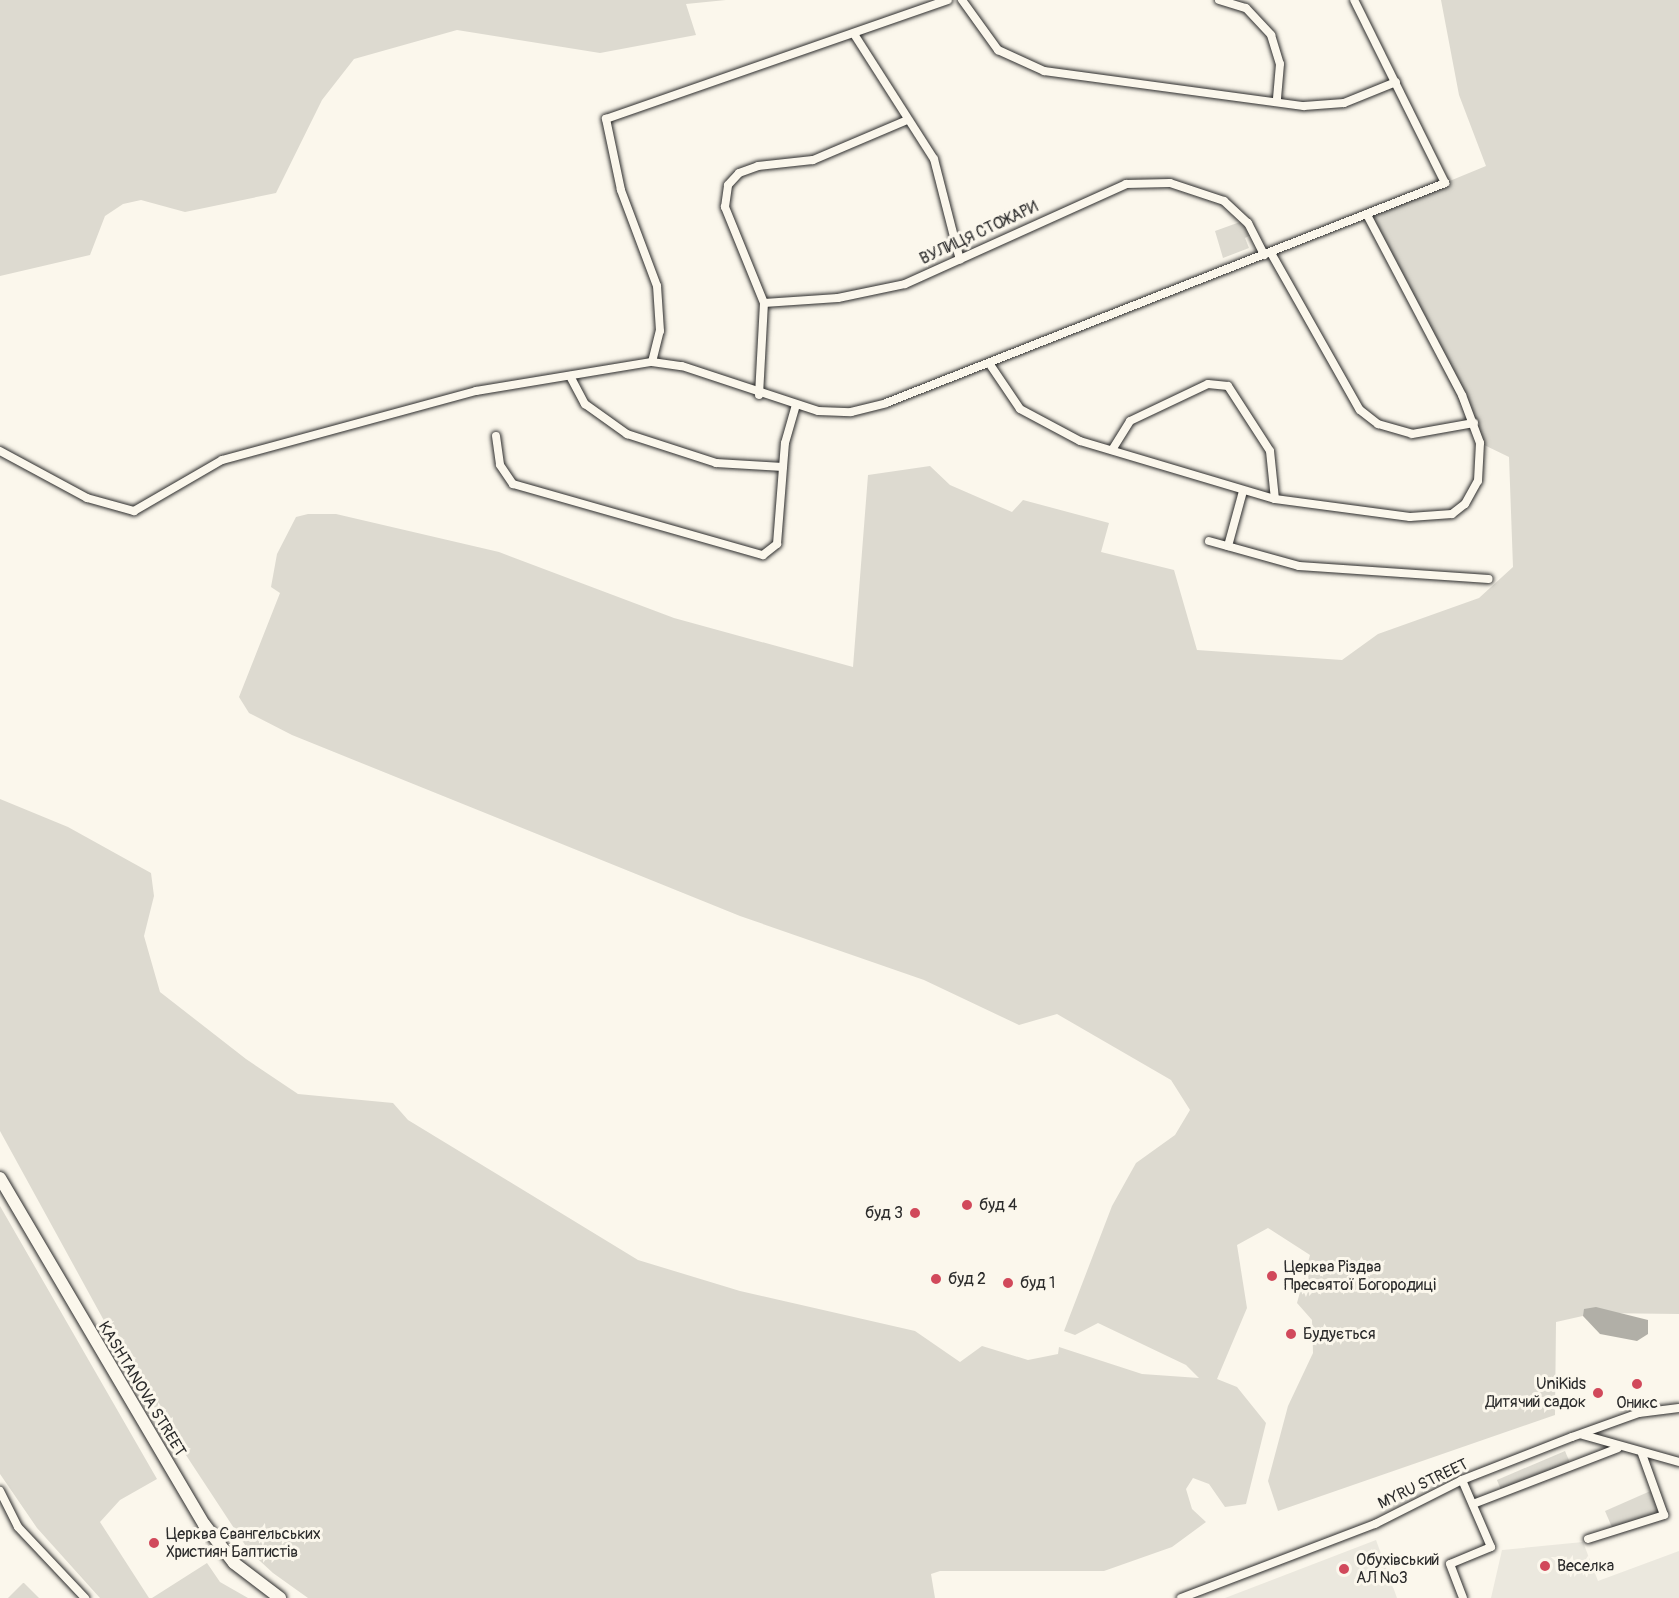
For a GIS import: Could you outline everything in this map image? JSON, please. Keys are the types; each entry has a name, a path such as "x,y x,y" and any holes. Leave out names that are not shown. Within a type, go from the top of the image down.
{"main road":[{"name":"KASHTANOVA STREET","path":"0,1178 204,1524 234,1563 280,1598"}],"street":[{"path":"652,362 661,316 657,286 621,190 606,119 948,0"},
{"path":"962,0 990,42 1021,64 1277,102 1344,103 1396,82"},
{"path":"1219,0 1246,8 1271,35 1280,64 1277,102"},
{"path":"0,451 87,498 134,511 222,460 476,391 652,362 682,366 759,395 796,405 838,412 866,409 989,363 1445,183 1354,0"},
{"path":"854,34 905,121 934,159 960,260"},
{"path":"759,395 764,303 725,207 728,185 739,173 758,166 813,160 905,121"},
{"name":"ВУЛИЦЯ СТОЖАРИ","path":"764,303 871,293 960,260 1091,196 1151,181 1191,187 1224,201 1248,223 1360,410 1378,424 1412,434 1474,423"},
{"path":"989,363 1030,416 1059,433 1275,499 1410,517 1452,514 1465,504 1478,481 1480,443 1474,423 1367,215"},
{"path":"570,376 585,404 627,434 716,463 783,467"},
{"path":"1112,450 1130,422 1160,405 1208,384 1227,386 1270,451 1275,499"},
{"path":"496,436 500,465 513,484 763,555 777,544 783,467 796,405"},
{"path":"1228,546 1244,491"},
{"path":"1209,541 1299,566 1490,579"},
{"name":"MYRU STREET","path":"1181,1598 1375,1524 1462,1480 1639,1413 1679,1408"},
{"path":"1583,1435 1618,1448 1679,1462"},
{"path":"1473,1504 1618,1448"},
{"path":"1588,1539 1665,1515 1642,1454"},
{"path":"1462,1480 1491,1547 1450,1564 1463,1598"},
{"path":"0,1491 18,1527 86,1598"}],"shaded area":[{"path":"0,0 726,0 686,4 696,35 600,53 457,30 354,59 322,100 276,193 185,212 141,200 123,204 105,216 90,255 0,276"},
{"path":"1441,0 1679,0 1679,1314 1596,1313 1556,1322 1555,1415 1278,1511 1268,1481 1288,1406 1313,1353 1312,1320 1297,1303 1310,1255 1268,1228 1237,1245 1247,1308 1217,1379 1237,1387 1266,1423 1246,1504 1225,1507 1209,1484 1193,1478 1186,1489 1192,1509 1206,1522 1172,1547 1104,1571 940,1571 931,1574 935,1598 308,1598 273,1573 249,1551 136,1379 0,1131 0,799 68,827 151,873 154,896 144,936 160,992 246,1059 298,1094 393,1103 408,1120 638,1260 740,1291 915,1331 960,1362 982,1346 1028,1360 1058,1354 1059,1347 1142,1374 1199,1378 1186,1365 1098,1323 1075,1335 1064,1331 1112,1206 1136,1163 1175,1135 1190,1110 1171,1080 1057,1014 1019,1025 924,980 740,916 292,735 249,713 239,697 280,593 271,587 277,554 296,517 308,514 336,514 499,552 674,618 853,667 868,475 930,466 950,485 1012,512 1023,500 1109,523 1101,552 1174,570 1197,650 1342,660 1378,634 1479,598 1513,567 1509,457 1480,443 1367,215 1486,166 1459,95"},
{"path":"1240,222 1251,235 1245,238 1249,248 1223,258 1215,231"},
{"path":"0,1206 157,1479 120,1500 100,1522 149,1598 100,1598 37,1528 0,1474"},
{"path":"1596,1307 1648,1320 1648,1334 1637,1341 1600,1334 1583,1316 1584,1309"},
{"path":"1565,1451 1571,1465 1503,1494 1497,1480"},
{"path":"1655,1489 1664,1515 1614,1532 1605,1511"},
{"name":"Обухівський АЛ №3","path":"1376,1540 1397,1598 1225,1598"},
{"name":"Веселка","path":"1583,1542 1598,1581 1679,1551 1679,1598 1491,1598 1502,1550"},
{"path":"207,1563 220,1582 248,1598 152,1598"},
{"path":"23,1583 39,1598 8,1598"}],"place":[{"name":"буд 4","path":"967,1205"},
{"name":"буд 3","path":"915,1213"},
{"name":"Церква Різдва Пресвятої Богородиці","path":"1272,1276"},
{"name":"буд 2","path":"936,1279"},
{"name":"буд 1","path":"1008,1283"},
{"name":"Будується","path":"1291,1334"},
{"name":"Оникс","path":"1637,1384"},
{"name":"UniKids Дитячий садок","path":"1598,1393"},
{"name":"Церква Євангельських Християн Баптистів","path":"154,1543"},
{"name":"Веселка","path":"1545,1566"},
{"name":"Обухівський АЛ №3","path":"1344,1569"}]}
